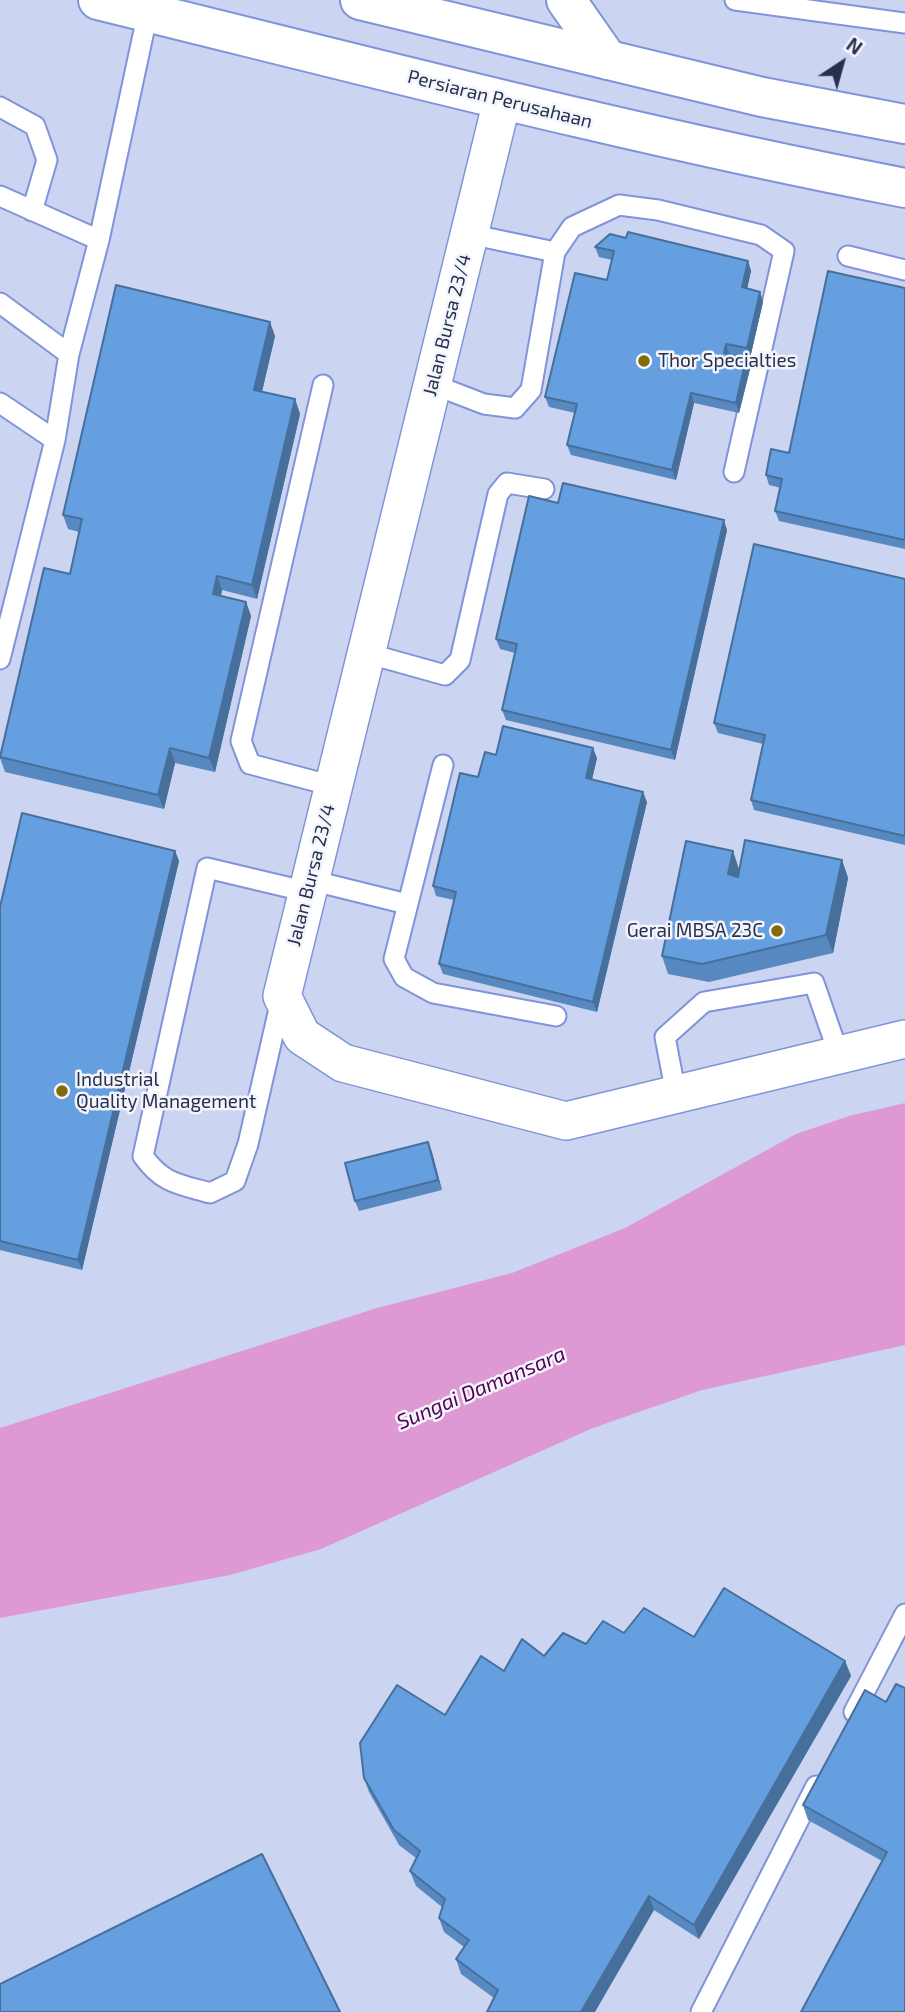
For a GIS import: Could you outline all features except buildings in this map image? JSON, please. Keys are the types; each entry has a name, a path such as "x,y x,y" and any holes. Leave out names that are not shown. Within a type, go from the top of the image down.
{"main road":[{"name":"Persiaran Perusahaan","path":"98,0 502,101 754,159 905,188"},
{"path":"360,0 409,5 608,60 762,97 905,124"},
{"path":"566,0 608,60"}],"street":[{"name":"Jalan Bursa 23/4","path":"282,996 502,101"},
{"path":"282,996 302,1036 343,1063 566,1121 905,1039"}],"lane":[{"path":"735,0 905,23"},
{"path":"0,659 55,440 69,354 99,240 148,12"},
{"path":"0,107 35,126 47,160 32,211"},
{"path":"0,196 99,240"},
{"path":"432,384 484,404 515,408 531,390 555,252 572,227 620,205 761,235 784,251 734,472"},
{"path":"469,234 555,252"},
{"path":"848,256 905,271"},
{"path":"0,303 69,354"},
{"path":"323,385 242,741 250,764 333,786"},
{"path":"0,402 55,440"},
{"path":"366,653 445,675 460,660 498,494 507,483 544,489"},
{"path":"443,765 394,959 404,977 433,993 556,1016"},
{"path":"282,996 248,1144 234,1181 210,1193 168,1181 152,1168 143,1156 207,868 407,904"},
{"path":"676,1094 666,1037 704,1002 814,983 839,1055"},
{"path":"846,1728 905,1614"},
{"path":"701,2012 827,1765"}],"water":[{"name":"Sungai Damansara","path":"905,1103 905,1345 702,1390 593,1428 321,1549 230,1575 0,1618 0,1428 377,1308 512,1273 625,1228 796,1134 849,1116"}],"place":[{"name":"Thor Specialties","path":"644,361"},
{"name":"Gerai MBSA 23C","path":"777,931"},
{"name":"Industrial Quality Management","path":"62,1091"}]}
